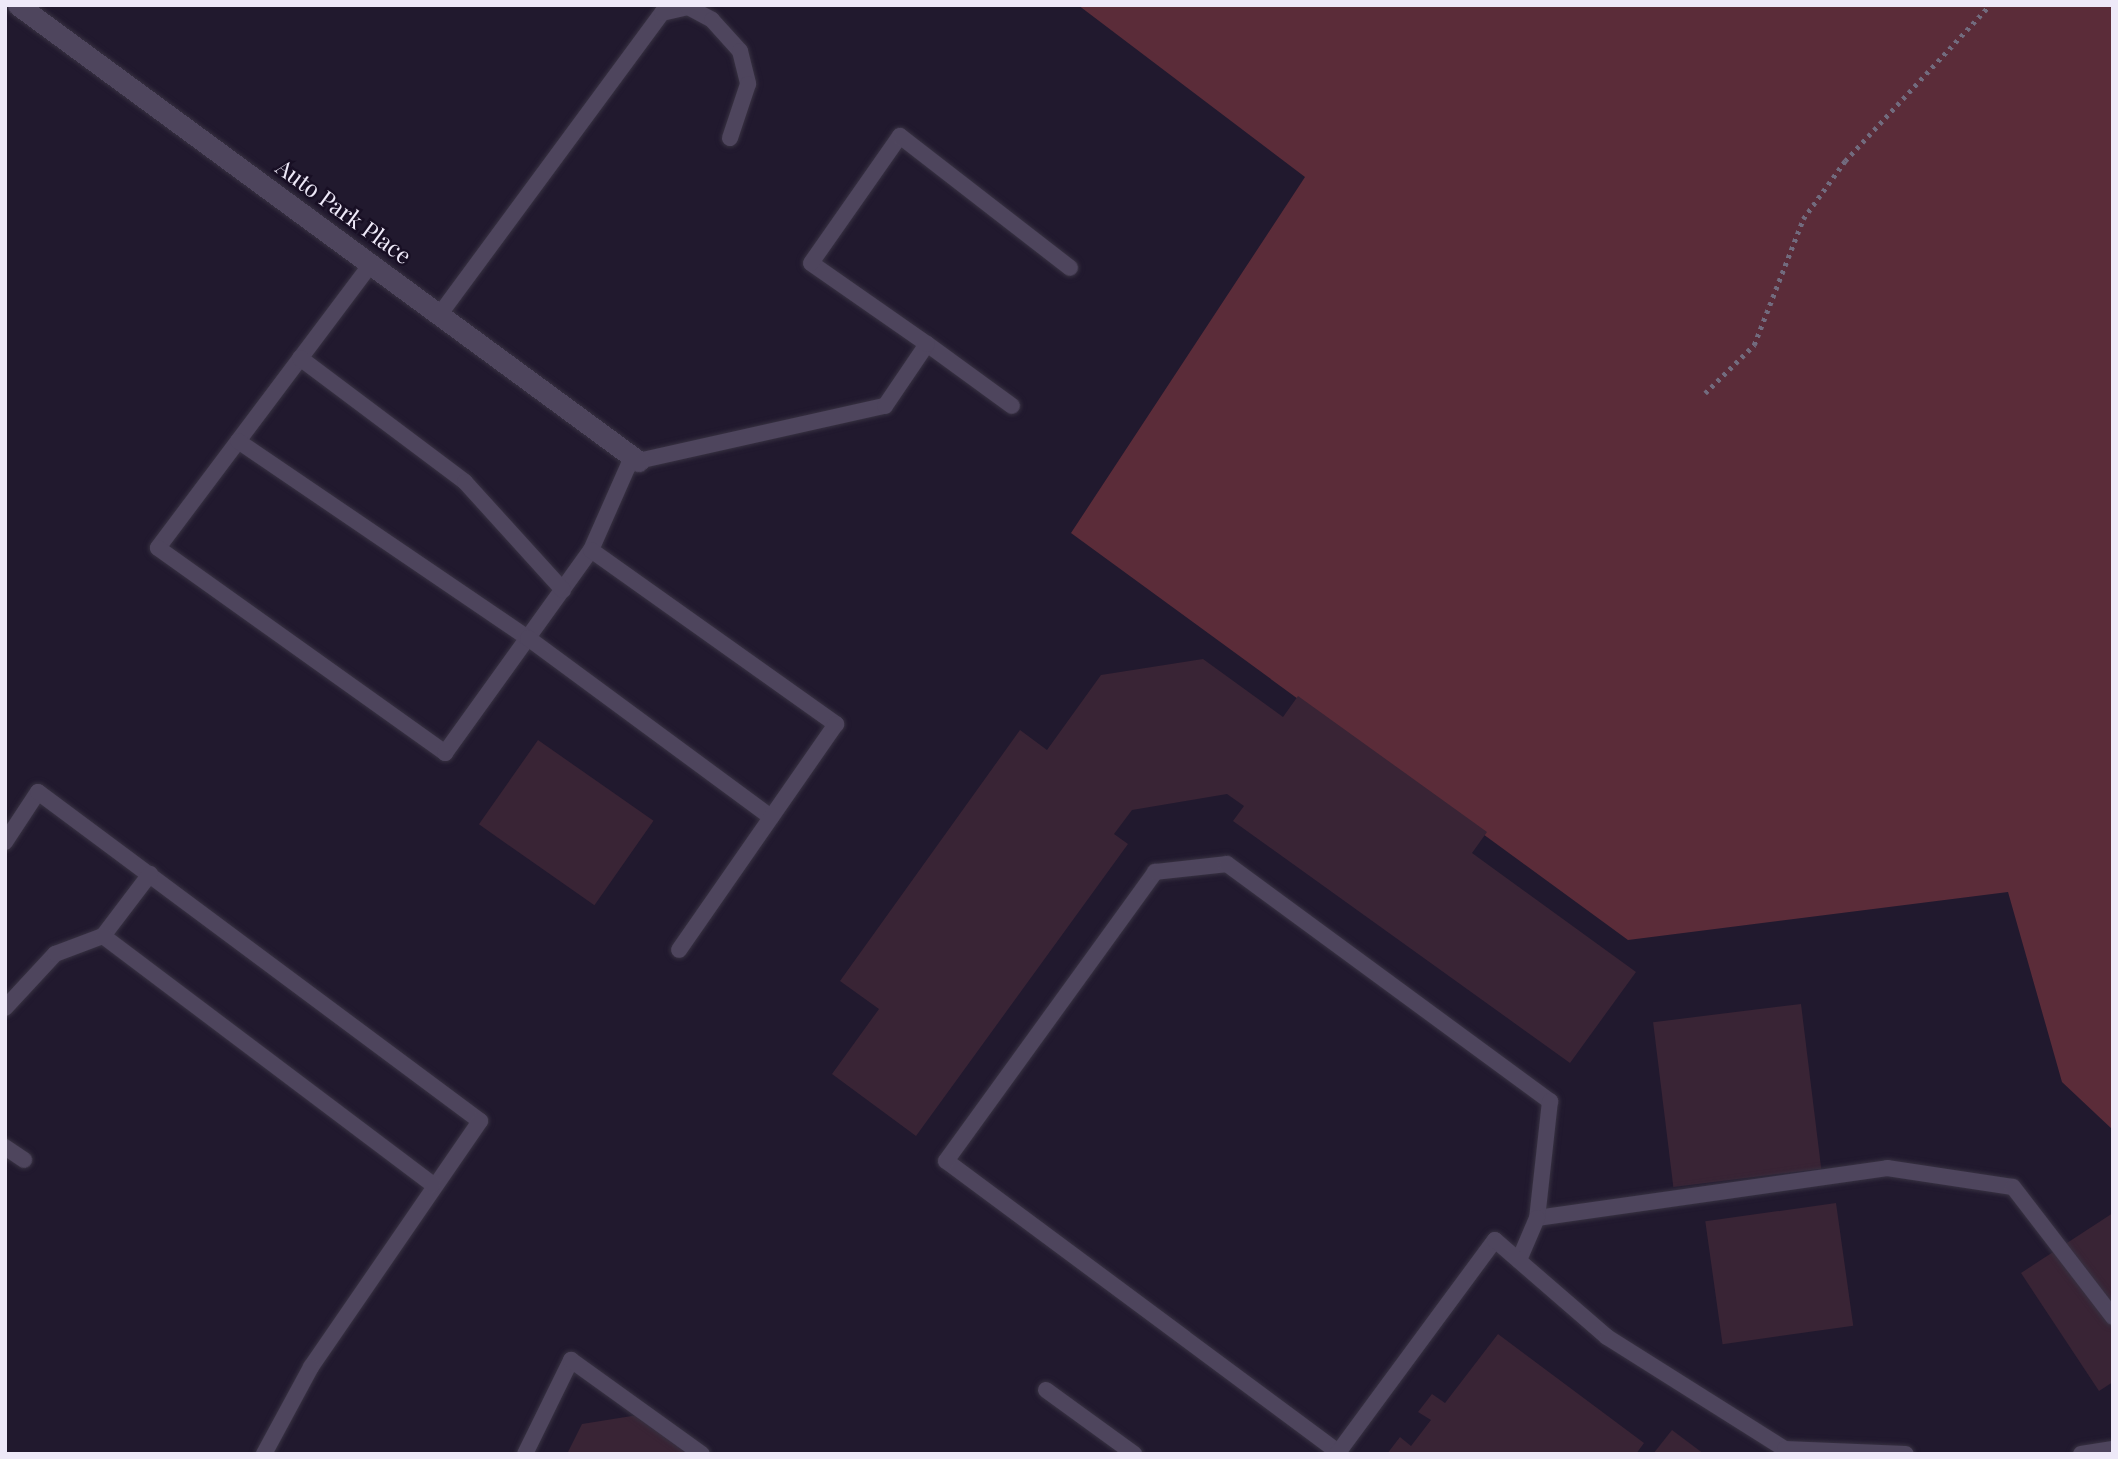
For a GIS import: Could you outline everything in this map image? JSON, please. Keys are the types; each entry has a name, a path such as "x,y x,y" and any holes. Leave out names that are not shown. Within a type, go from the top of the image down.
{"street":[{"name":"Auto Park Place","path":"18,5 635,459"}],"lane":[{"path":"440,314 662,13 688,7 712,20 740,51 748,84 730,138"},
{"path":"1012,406 811,263 900,136 1070,268"},
{"path":"371,264 158,548 445,753 591,550 635,459 885,406 927,344"},
{"path":"300,358 465,482 563,590"},
{"path":"237,441 528,638 771,817"},
{"path":"591,550 836,723 679,950"},
{"path":"5,842 38,792 480,1121 433,1185 311,1367 264,1454"},
{"path":"1519,1260 1537,1218 1550,1101 1227,863 1155,872 946,1161 1338,1453 1495,1240 1607,1337 1785,1449 1906,1454"},
{"path":"5,1008 55,954 103,936 150,874"},
{"path":"103,936 433,1185"},
{"path":"5,1147 24,1160"},
{"path":"1537,1218 1887,1168 2013,1187 2113,1317"},
{"path":"525,1454 571,1360 702,1454"},
{"path":"1046,1390 1133,1454"},
{"path":"2081,1454 2113,1449"}],"path":[{"path":"1705,393 1754,345 1803,219 1845,161 1990,5"}],"shaded area":[{"path":"1078,5 2113,5 2113,1130 2062,1082 2008,892 1628,940 1071,533 1305,177"}],"building":[{"path":"1203,659 1283,717 1298,696 1487,832 1472,853 1636,972 1570,1063 1233,821 1244,806 1227,794 1132,810 1114,834 1128,844 916,1136 832,1074 879,1009 840,981 1020,730 1047,750 1101,675"},
{"path":"538,740 654,821 594,905 479,824"},
{"path":"1801,1004 1821,1169 1673,1187 1653,1022"},
{"path":"1836,1203 1853,1326 1723,1344 1705,1221"},
{"path":"2113,1213 2113,1382 2099,1391 2021,1273"},
{"path":"1498,1334 1644,1443 1636,1454 1387,1454 1400,1437 1411,1446 1431,1420 1418,1412 1432,1394 1445,1403"},
{"path":"638,1415 690,1454 567,1454 582,1424"},
{"path":"1672,1430 1704,1454 1653,1454"}]}
